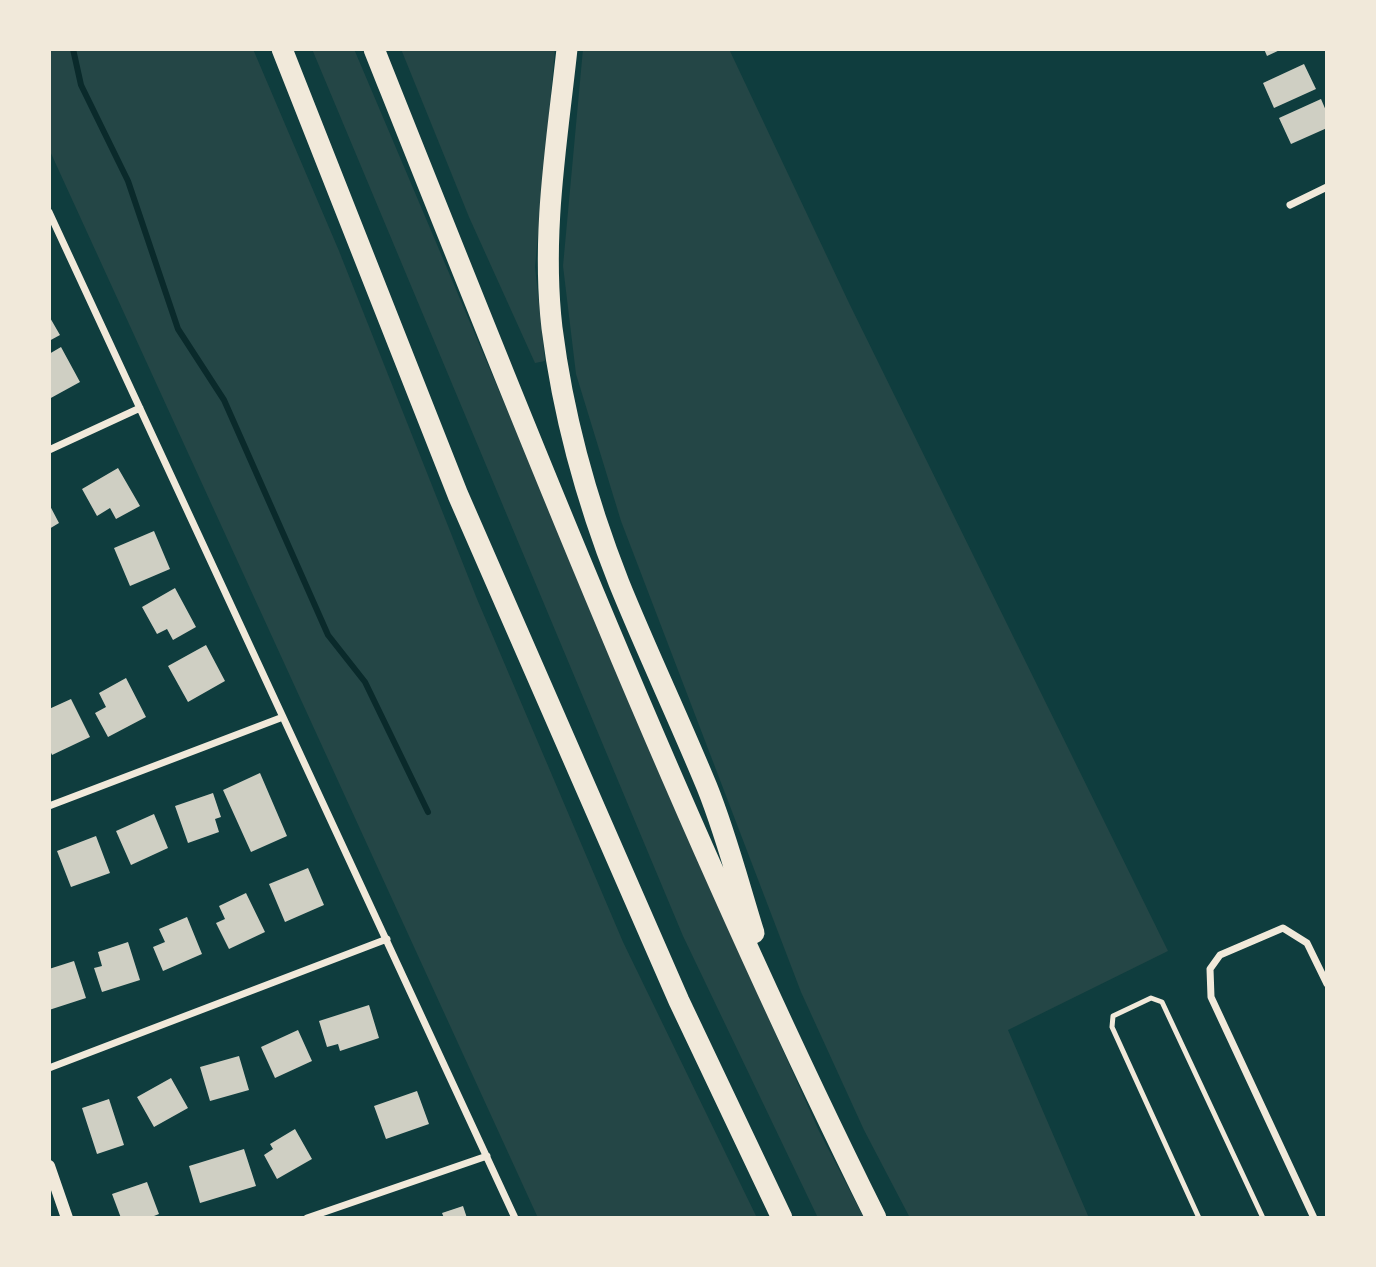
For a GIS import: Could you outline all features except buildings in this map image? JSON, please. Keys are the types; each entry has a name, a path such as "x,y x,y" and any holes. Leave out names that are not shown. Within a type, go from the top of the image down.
{"highway":[{"path":"282,49 469,521 678,1001 782,1218"},
{"path":"374,49 542,472 696,832 785,1029 876,1218"},
{"path":"567,49 550,192 548,234 552,328 570,425 581,470 619,583 708,791 785,1029"}],"street":[{"path":"1290,205 1327,187"},
{"path":"49,212 515,1218"},
{"path":"49,450 140,408"},
{"path":"49,806 283,717"},
{"path":"1314,1218 1210,997 1210,969 1220,954 1283,928 1307,943 1327,984"},
{"path":"49,1068 387,939"},
{"path":"307,1218 487,1156"},
{"path":"49,1166 67,1218"}],"lane":[{"path":"1199,1218 1112,1027 1113,1016 1151,998 1162,1002 1263,1218"}],"shaded area":[{"path":"49,49 253,49 339,251 477,599 623,942 757,1218 538,1218 49,149"},
{"path":"312,49 354,49 701,867 819,1131 864,1218 818,1218 683,936"},
{"path":"401,49 555,49 535,267 545,361 535,363 469,217"},
{"path":"583,49 729,49 849,303 1168,951 1008,1030 1089,1218 910,1218 864,1130 801,992 621,521 576,374 563,266"}],"waterway":[{"path":"73,49 81,85 128,181 178,329 224,400 328,635 365,682 428,812"}]}
